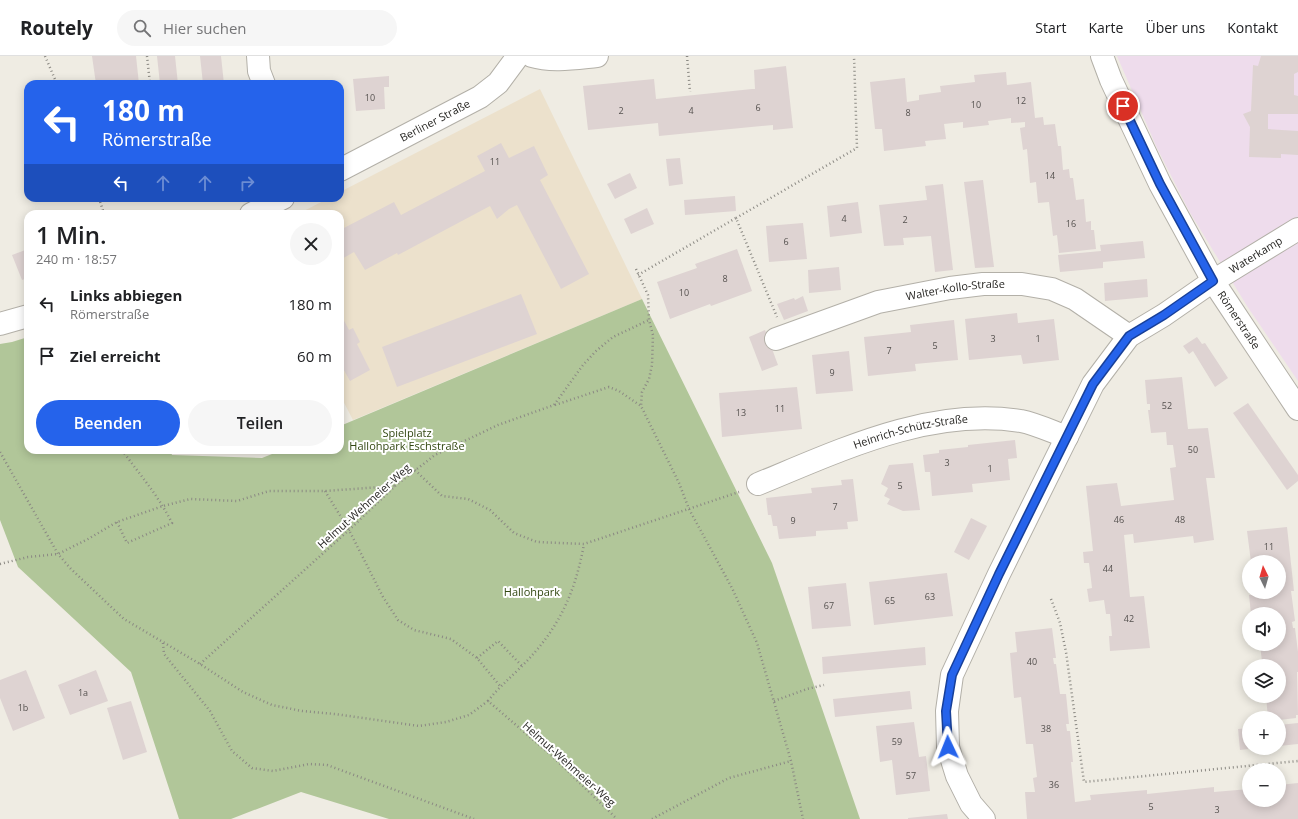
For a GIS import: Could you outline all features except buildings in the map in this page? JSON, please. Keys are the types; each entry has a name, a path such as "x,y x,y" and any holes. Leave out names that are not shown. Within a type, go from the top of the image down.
{"street":[{"path":"258,56 259,71 262,80"},
{"name":"Berliner Straße","path":"344,168 480,97 498,83 518,56"},
{"path":"532,56 540,58 571,58 597,56"},
{"name":"Römerstraße","path":"1102,56 1111,80 1160,184 1213,281 1298,409"},
{"path":"259,210 275,202"},
{"name":"Waterkamp","path":"1129,336 1164,315 1213,281 1298,229"},
{"name":"Walter-Kollo-Straße","path":"780,337 878,302 983,284 1022,284 1052,289 1075,299 1129,336"},
{"path":"0,324 24,317"},
{"path":"984,819 971,804 957,776 948,747 946,711 952,675 999,574 1093,384 1129,336"},
{"name":"Heinrich-Schütz-Straße","path":"758,484 872,438 929,423 966,419 998,419 1023,422 1067,437"}],"path":[{"path":"45,56 55,80"},
{"path":"147,56 150,80"},
{"path":"687,56 690,92"},
{"path":"638,275 857,148 854,56"},
{"path":"736,218 780,337"},
{"path":"636,269 648,295 649,320 653,334 652,365 649,379 642,392 641,406 679,483 689,509 732,588 757,643 791,761 803,819"},
{"path":"554,405 583,365 596,351 613,337 649,320"},
{"name":"Helmut-Wehmeier-Weg","path":"200,664 349,530 395,486 434,455 498,425 609,387 619,391 641,406"},
{"path":"0,452 58,554 71,569 124,619 244,692 272,705 302,711 335,714 419,726 446,722 469,715 488,701 500,686 522,666 552,630 570,599 580,568 584,544"},
{"path":"117,522 127,543 172,524 164,506 125,454"},
{"path":"415,470 442,496 468,499 490,510 514,533 537,542 584,544 758,484"},
{"path":"0,564 28,557 58,554 117,522 190,499 237,501 269,491 325,490 395,486"},
{"path":"325,490 349,530 382,597 398,620 414,630 451,639 477,658 500,686"},
{"path":"1051,599 1060,623 1066,652 1084,782 1298,761"},
{"path":"477,658 498,641 522,666"},
{"path":"162,643 164,654 210,711 232,751 252,768 273,771 309,764 328,765 474,819"},
{"path":"774,701 807,689 824,685"},
{"name":"Helmut-Wehmeier-Weg","path":"488,701 550,755 617,819"},
{"path":"652,819 729,778 791,761"}],"shaded area":[{"path":"1117,56 1298,56 1298,381 1247,306 1189,211 1157,148"},
{"path":"540,89 642,299 353,420 344,403 344,210 306,210 321,202 344,202 344,190"}],"green space":[{"name":"Hallohpark","path":"642,299 772,563 860,819 389,819 301,792 231,819 179,819 131,672 18,567 0,520 0,344 24,338 24,454 172,454 262,458 272,454 344,454 344,424"}],"route":[{"path":"948,747 946,711 952,675 981,611 1093,384 1129,336 1164,315 1213,281 1160,184 1123,106"}],"park label":[{"name":"Spielplatz Hallohpark Eschstraße","path":"407,439"}]}
